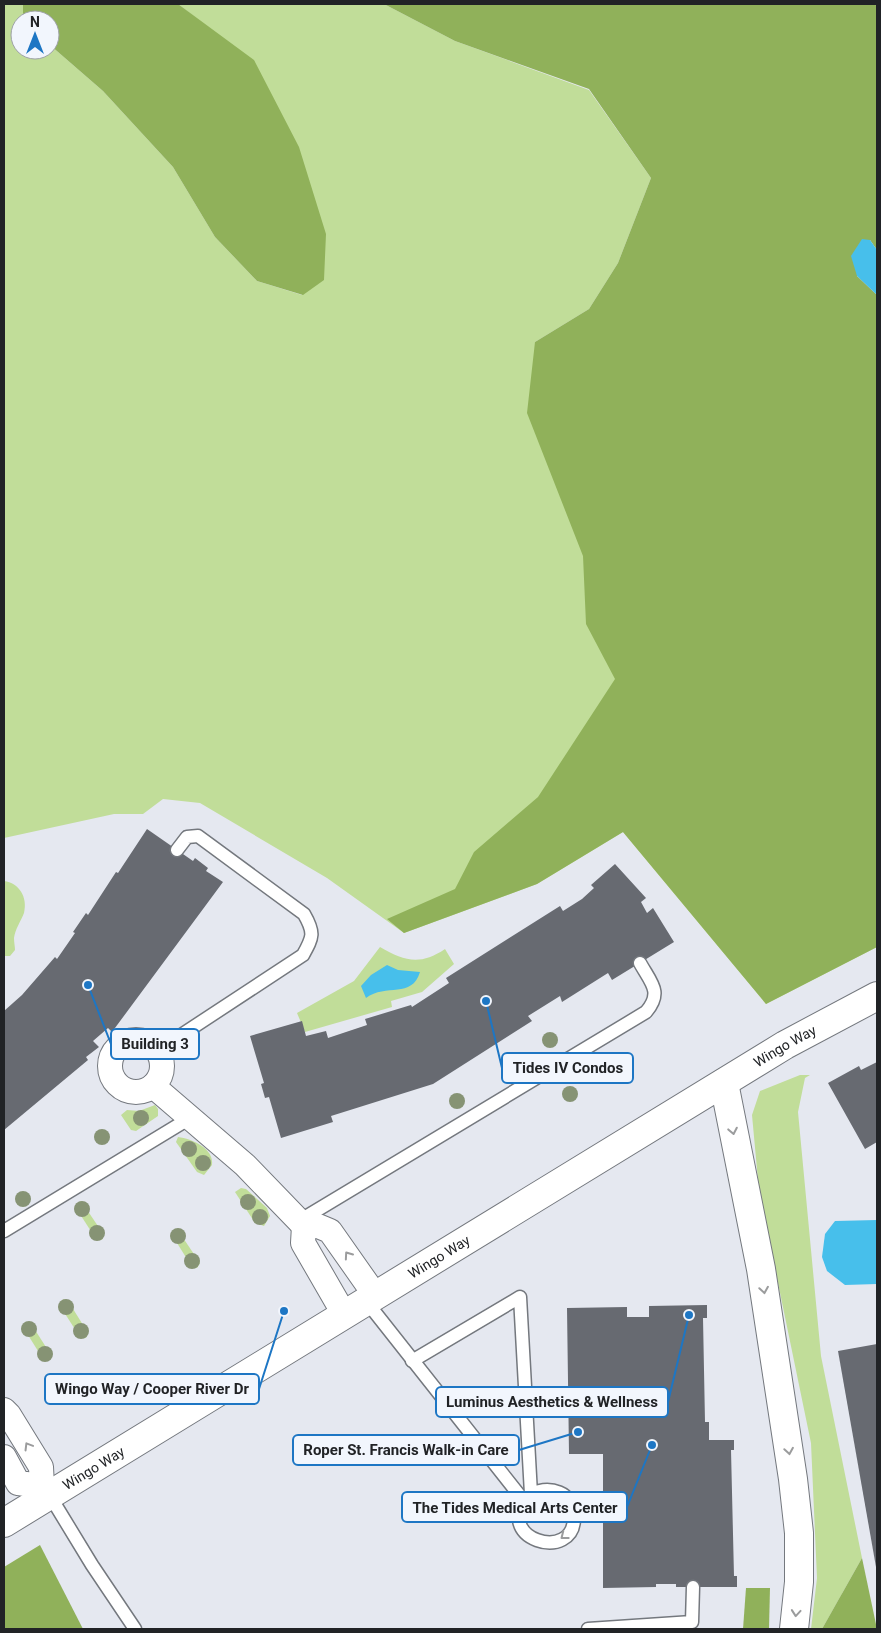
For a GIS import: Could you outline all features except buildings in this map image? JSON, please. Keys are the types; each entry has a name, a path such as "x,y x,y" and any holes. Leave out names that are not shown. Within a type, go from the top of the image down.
{"main road":[{"name":"Wingo Way","path":"4,1523 46,1491 362,1304 785,1044 877,996"},
{"path":"724,1083 761,1269 793,1479 799,1534 799,1582 794,1629"}],"street":[{"path":"128,1042 146,1042 157,1051 162,1070 154,1086 142,1092 125,1090 112,1077 110,1062 119,1047 128,1042"},
{"path":"154,1086 245,1165 301,1224 303,1243 362,1304"},
{"path":"301,1224 318,1226 330,1231 362,1304"},
{"path":"4,1410 41,1467 46,1491 18,1483 4,1458"}],"lane":[{"path":"157,1051 303,955 312,939 311,926 304,914 198,836 187,837 177,850"},
{"path":"301,1224 646,1012 655,1001 656,991 640,963"},
{"path":"4,1231 190,1118"},
{"path":"412,1361 520,1297 528,1497 520,1510 520,1523 524,1532 535,1541 552,1543 562,1540 570,1531 574,1514 572,1505 563,1494 549,1489 528,1497"},
{"path":"362,1304 412,1361 504,1473 528,1497"},
{"path":"46,1491 102,1581 135,1629"},
{"path":"588,1629 692,1622 693,1587"}],"green space":[{"path":"4,4 23,4 23,10 10,10 10,60 60,60 60,54 103,91 173,167 215,237 257,281 302,295 209,28 178,4 384,4 455,41 589,90 651,178 618,263 589,309 535,342 877,947 766,1004 623,832 537,884 404,933 327,878 200,803 163,799 143,814 114,814 4,838"},
{"path":"23,4 178,4 254,60 299,147 326,234 324,280 303,295 257,281 215,237 173,167 103,91 60,54 60,10 23,10"},
{"path":"384,4 874,4 877,6 877,250 870,240 857,276 877,295 877,947 766,1004 623,832 537,884 404,933 387,919 455,889 474,852 538,797 615,679 586,624 583,556 527,413 535,342 589,309 618,263 651,178 589,89 455,41"},
{"path":"4,881 18,888 25,902 24,913 14,938 15,950 10,956 4,956"},
{"path":"380,947 397,956 412,960 428,958 445,949 454,964 422,992 391,1001 392,1007 305,1032 297,1013 354,981"},
{"path":"800,1075 810,1075 805,1078 798,1112 821,1356 862,1558 822,1629 811,1629 817,1578 811,1443 759,1191 752,1115 760,1091"},
{"path":"155,1105 158,1109 158,1116 136,1131 131,1130 121,1115 127,1110 139,1111"},
{"path":"178,1137 201,1145 210,1154 212,1165 204,1175 197,1172 176,1142"},
{"path":"241,1188 246,1189 267,1208 270,1216 264,1226 255,1223 235,1192"},
{"path":"81,1201 104,1235 102,1240 96,1239 76,1208 76,1204"},
{"path":"177,1229 200,1263 197,1268 192,1267 172,1235 172,1232"},
{"path":"64,1299 70,1304 88,1333 86,1338 80,1337 60,1306 60,1302"},
{"path":"25,1322 30,1322 51,1355 49,1360 43,1359 23,1327"},
{"path":"40,1545 83,1629 4,1629 4,1567"},
{"path":"862,1558 877,1629 822,1629"},
{"path":"746,1588 770,1588 769,1629 743,1629"}],"water":[{"path":"862,239 870,240 877,250 877,295 857,276 851,256"},
{"path":"387,965 398,970 420,972 416,980 405,988 382,991 366,998 361,986 371,975"},
{"path":"877,1220 877,1284 845,1285 827,1271 822,1257 825,1234 835,1221"}],"place":[{"name":"Building 3","path":"88,985"},
{"name":"Tides IV Condos","path":"486,1001"},
{"name":"Wingo Way / Cooper River Dr","path":"284,1311"},
{"name":"Luminus Aesthetics & Wellness","path":"689,1315"},
{"name":"Roper St. Francis Walk-in Care","path":"578,1432"},
{"name":"The Tides Medical Arts Center","path":"652,1445"}]}
